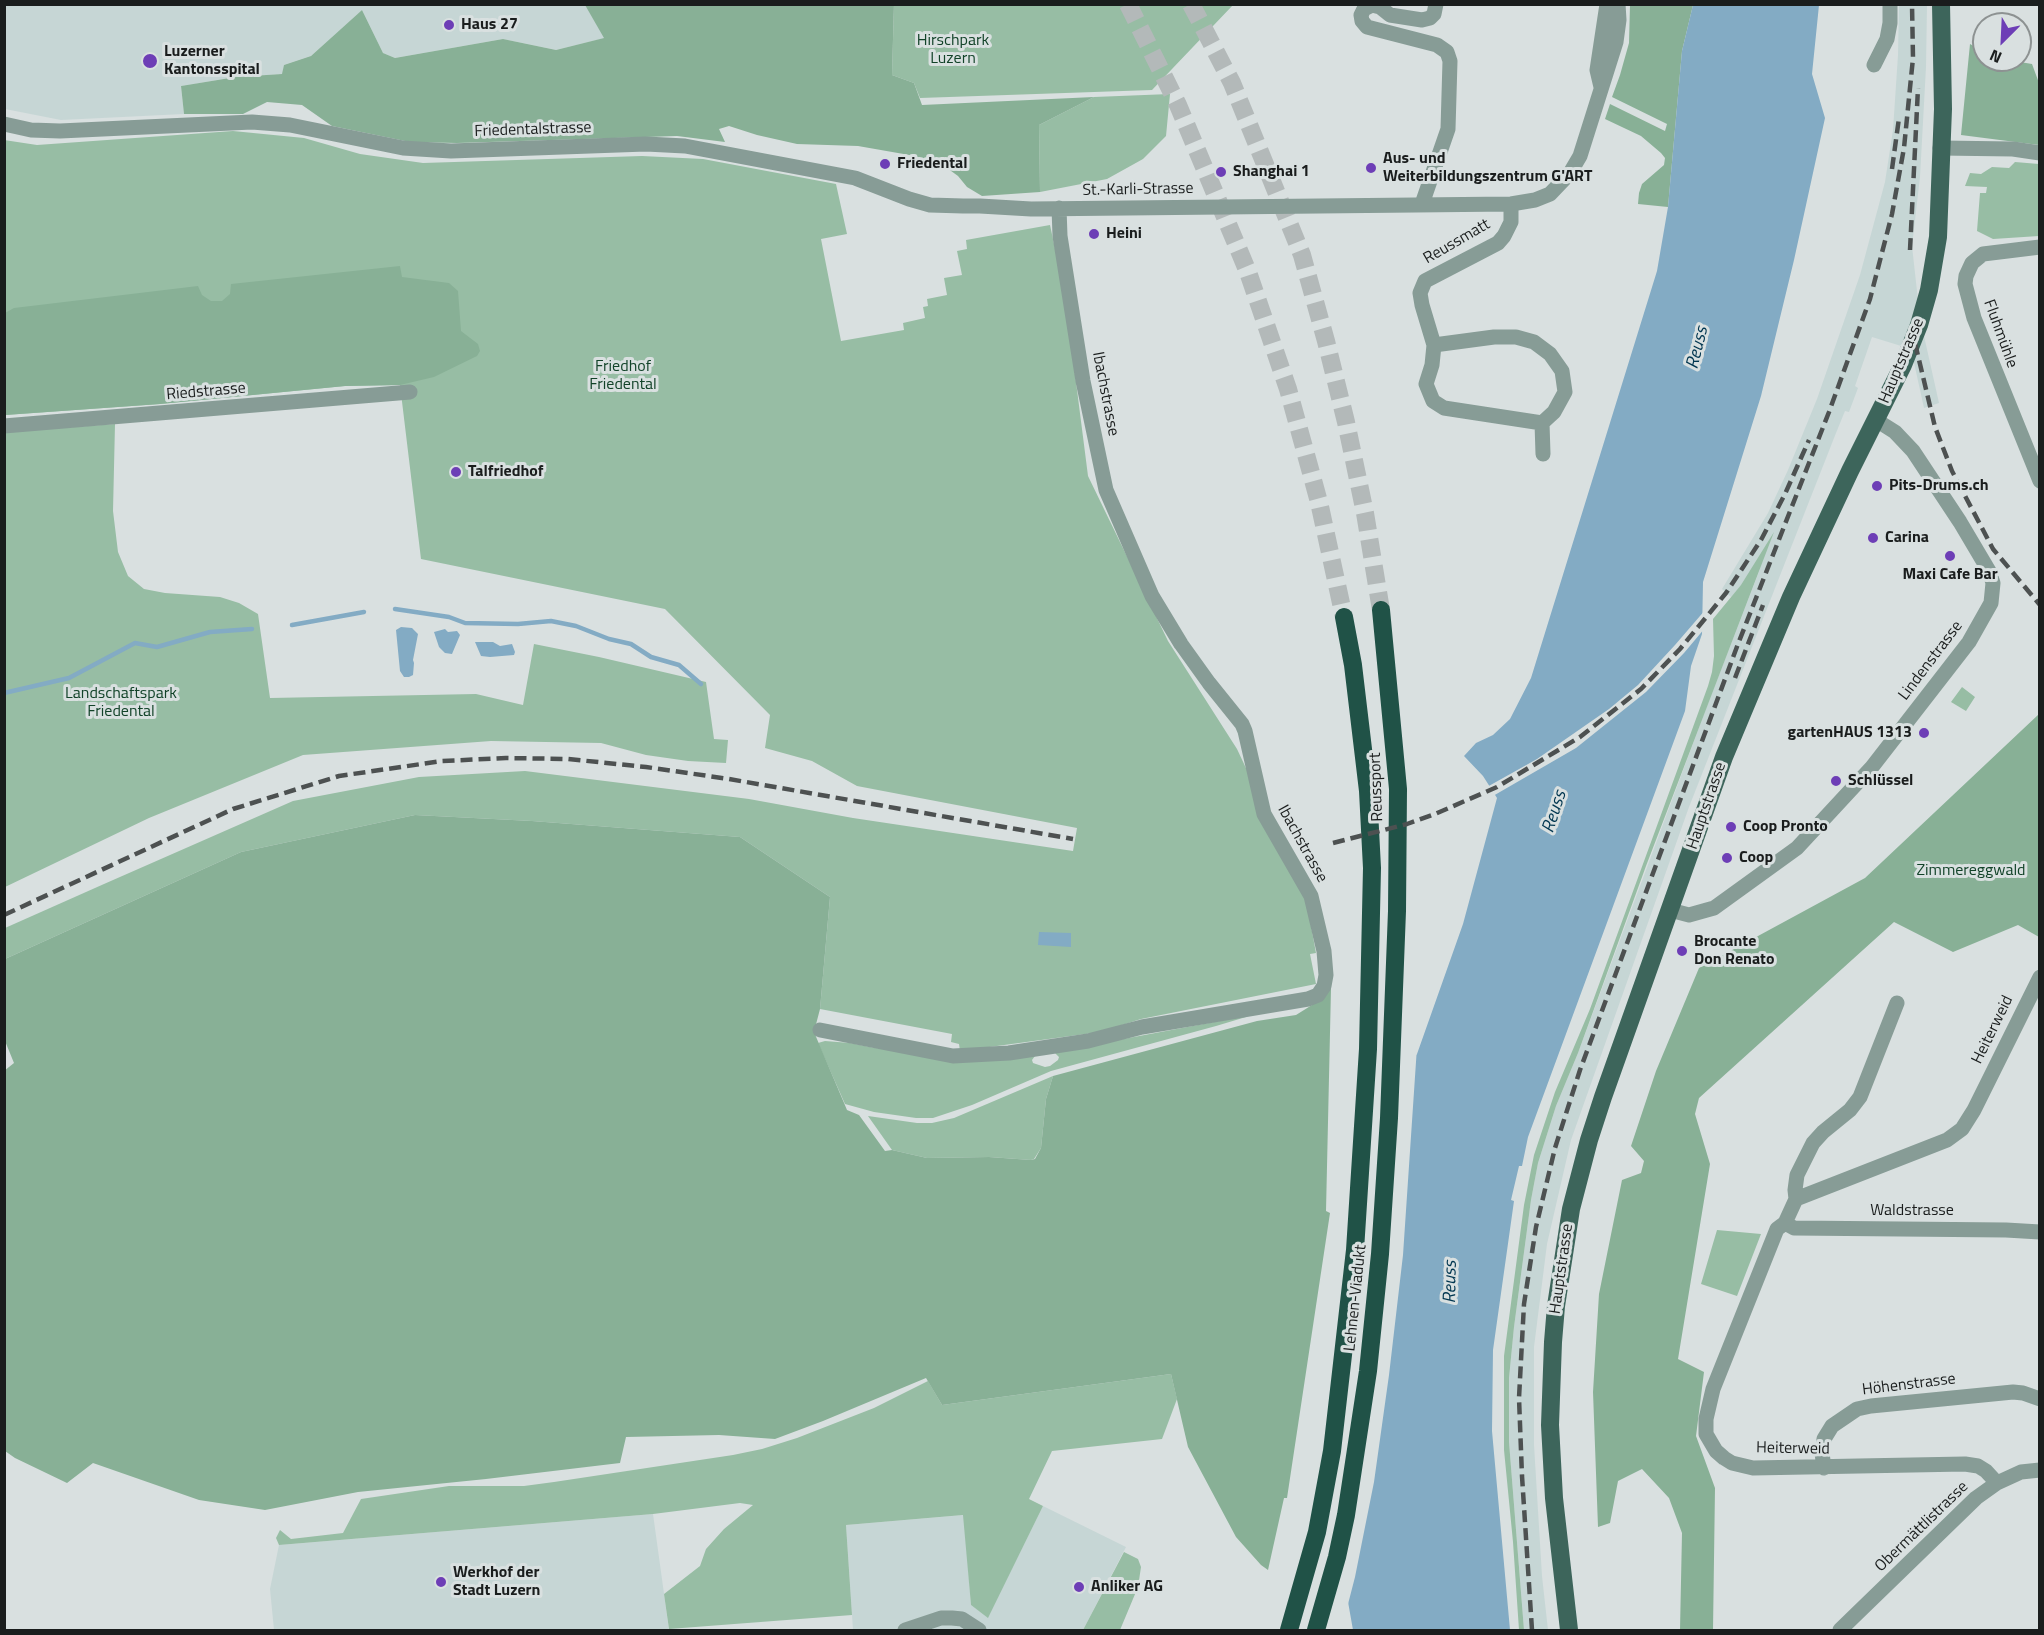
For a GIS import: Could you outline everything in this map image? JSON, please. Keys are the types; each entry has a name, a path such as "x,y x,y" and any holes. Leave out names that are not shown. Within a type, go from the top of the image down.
{"highway":[{"name":"Reussport","path":"1381,610 1398,789 1396,964"},
{"path":"1289,1630 1302,1592 1317,1532 1332,1451 1364,1136 1371,981 1372,868 1368,791 1353,665 1344,617"},
{"name":"Lehnen-Viadukt","path":"1316,1630 1338,1557 1368,1371 1383,1211 1396,964"}],"main road":[{"name":"Hauptstrasse","path":"1569,1630 1551,1462 1551,1385 1557,1297 1571,1209 1589,1140 1724,758 1764,660 1838,497 1912,344 1929,290 1938,237 1943,70 1941,4"}],"street":[{"path":"1422,204 1448,129 1450,62 1447,52 1437,45 1366,27 1362,21 1362,15 1364,9 1372,5 1390,15 1422,20 1434,14 1436,4"},
{"path":"1602,88 1597,70 1607,4"},
{"name":"St.-Karli-Strasse","path":"1059,208 1511,204 1535,200 1550,194 1570,173 1580,156 1616,42 1619,20 1618,4"},
{"path":"1874,65 1887,39 1890,4"},
{"name":"Friedentalstrasse","path":"4,124 31,130 60,131 252,122 290,125 403,148 451,151 646,144 685,146 855,178 930,205 1059,208"},
{"path":"1940,156 2013,149 2040,153"},
{"name":"Reussmatt","path":"1511,204 1511,222 1498,243 1425,281 1420,293 1434,345 1432,365 1426,384 1433,401 1444,408 1542,423"},
{"name":"Ibachstrasse","path":"820,1030 953,1056 1009,1053 1088,1041 1142,1027 1308,999 1318,995 1324,986 1326,975 1324,951 1311,896 1264,814 1242,724 1181,644 1152,596 1106,490 1083,381 1060,236 1059,208"},
{"name":"Fluhmühle","path":"2040,247 1990,252 1983,255 1972,263 1965,284 1974,318 2040,481"},
{"path":"1434,345 1494,337 1516,337 1534,342 1550,354 1562,371 1565,392 1554,412 1542,423 1543,454"},
{"name":"Riedstrasse","path":"4,426 410,392"},
{"name":"Lindenstrasse","path":"1670,910 1689,915 1714,908 1797,848 1872,767 1969,642 1991,603 1993,583 1989,571 1960,522 1912,451 1895,432 1876,420"},
{"name":"Heiterweid","path":"1796,1199 1947,1140 1962,1129 1974,1110 2040,977"},
{"name":"Heiterweid","path":"1897,1003 1860,1097 1850,1110 1813,1143 1797,1175 1796,1199 1785,1223 1777,1229 1713,1389 1706,1419 1706,1434 1716,1451 1732,1463 1754,1468 1965,1464 1978,1466 1997,1483"},
{"name":"Waldstrasse","path":"1785,1223 1794,1228 2040,1232"},
{"name":"Höhenstrasse","path":"1824,1468 1822,1453 1824,1439 1832,1426 1857,1409 2013,1392 2040,1399"},
{"name":"Obermättlistrasse","path":"1840,1630 1968,1506 1997,1483 2021,1472 2040,1470"},
{"path":"905,1630 941,1618 952,1618 963,1619 980,1630"}],"shaded area":[{"name":"Luzerner Kantonsspital","path":"5,5 585,5 605,38 556,50 503,39 395,58 383,53 362,10 311,56 284,65 283,74 236,77 181,86 184,114 61,120 5,109"},
{"path":"1899,5 1927,5 1920,177 1912,246 1920,318 1939,403 1924,408 1911,349 1872,337 1855,386 1858,388 1849,412 1845,411 1836,433 1689,807 1571,1140 1547,1244 1534,1347 1534,1445 1542,1576 1548,1630 1524,1630 1509,1442 1509,1378 1531,1200 1538,1163 1556,1106 1760,569 1731,597 1722,589 1768,513 1788,470 1817,399 1860,275 1885,182 1893,130"},
{"path":"1043,1506 1126,1547 1083,1630 853,1630 846,1525 964,1515 971,1605 988,1617"},
{"path":"653,1514 669,1630 274,1630 270,1589 279,1545"}],"green space":[{"path":"894,4 892,75 914,83 922,105 1094,97 1039,125 1040,192 982,196 967,187 947,168 915,156 858,146 797,144 729,126 719,129 725,142 677,136 457,143 410,142 332,126 302,105 267,102 243,114 184,114 181,86 236,77 282,74 284,65 311,56 362,10 383,53 395,58 503,39 556,50 604,38 585,5"},
{"name":"Hirschpark Luzern","path":"894,5 1233,5 1152,90 920,98 914,83 892,75"},
{"path":"1630,5 1693,5 1682,51 1668,207 1638,204 1642,184 1664,165 1665,158 1641,136 1605,119 1610,104 1665,131 1667,124 1612,97 1629,43"},
{"path":"1970,44 1972,45 1972,72 2032,72 2032,64 2039,83 2039,145 1961,135"},
{"path":"1170,94 1166,136 1143,159 1107,179 1040,192 1039,125 1094,97"},
{"name":"Friedhof Friedental","path":"233,131 304,138 360,154 423,163 642,156 703,159 836,184 847,234 821,239 841,341 904,330 903,323 925,318 923,307 928,306 927,299 947,295 944,278 962,275 957,251 967,249 966,240 1050,225 1065,296 1088,476 1168,641 1237,749 1305,894 1316,953 1310,954 1316,984 1141,1019 1100,1032 960,1051 959,1044 951,1042 952,1034 820,1009 830,897 740,837 532,821 415,815 241,852 5,959 5,928 104,884 293,801 419,777 525,771 749,799 853,818 1073,851 1077,828 857,786 812,761 765,748 770,715 665,609 421,559 400,385 345,386 160,404 5,415 4,140 37,145"},
{"path":"2015,162 2039,164 2039,236 1993,239 1977,231 1980,193 1986,193 1987,187 1965,186 1970,173 1981,174 1992,167 2009,168"},
{"path":"400,266 402,277 449,283 458,291 461,331 478,344 480,351 477,356 434,377 400,385 345,386 160,404 5,415 5,313 14,308 198,286 202,295 211,301 222,301 230,294 231,284"},
{"name":"Landschaftspark Friedental","path":"115,424 113,511 118,552 128,576 144,589 220,597 239,603 258,614 270,698 476,694 523,705 534,644 706,682 714,739 728,740 726,763 646,755 601,743 491,741 303,755 149,818 5,887 5,432"},
{"path":"1774,532 1556,1106 1538,1163 1531,1200 1509,1378 1509,1442 1524,1630 1519,1630 1504,1450 1504,1356 1524,1205 1534,1155 1555,1092 1590,1009 1708,686 1714,656 1713,619 1741,585"},
{"path":"1962,687 1975,697 1966,711 1951,702"},
{"name":"Zimmereggwald","path":"2039,714 2039,937 2018,925 1953,952 1894,922 1699,1098 1695,1114 1710,1164 1678,1359 1704,1372 1696,1436 1715,1488 1713,1630 1680,1630 1682,1533 1669,1498 1642,1469 1618,1481 1610,1523 1598,1527 1593,1392 1599,1294 1622,1180 1641,1173 1644,1161 1631,1146 1656,1071 1699,968 1865,878"},
{"path":"415,815 532,821 740,837 830,897 820,1009 814,1032 847,1110 859,1115 885,1151 892,1150 927,1158 1035,1159 1041,1148 1046,1099 1053,1076 1257,1021 1296,1015 1312,1005 1331,988 1326,1211 1330,1213 1287,1498 1284,1498 1268,1570 1236,1537 1188,1447 1171,1374 942,1405 926,1378 775,1439 719,1435 626,1437 620,1463 358,1492 265,1510 199,1500 93,1463 67,1483 5,1451 4,1071 14,1063 5,1041 5,959 241,852"},
{"path":"1246,1016 1051,1071 972,1105 933,1118 874,1112 845,1104 818,1043 825,1041 875,1048 1035,1056 1033,1063 1045,1067 1058,1060 1059,1057 1054,1052"},
{"path":"1053,1076 1046,1099 1041,1148 1031,1160 989,1157 927,1158 892,1150 868,1116 932,1123 954,1118"},
{"path":"1717,1230 1761,1234 1737,1296 1701,1284"},
{"path":"1171,1374 1177,1399 1162,1439 1052,1451 1029,1499 1043,1506 988,1618 971,1605 963,1515 846,1525 852,1615 669,1629 664,1594 700,1566 706,1549 724,1529 753,1505 740,1503 653,1514 279,1545 276,1538 280,1530 291,1539 343,1533 361,1499 449,1486 524,1486 762,1449 874,1408 928,1381 942,1405"},
{"path":"1124,1552 1138,1559 1141,1567 1138,1587 1120,1630 1083,1630"}],"water":[{"name":"Reuss","path":"1693,5 1819,5 1812,74 1825,118 1761,396 1703,582 1702,634 1691,666 1685,711 1528,1137 1511,1200 1514,1201 1493,1350 1492,1431 1510,1630 1353,1630 1327,1483 1379,1098 1417,1054 1463,924 1497,798 1483,776 1464,756 1476,743 1493,735 1510,719 1531,678 1657,271 1668,207 1682,51"},
{"path":"401,627 412,628 418,634 413,660 413,675 409,677 404,677 400,671 396,630"},
{"path":"445,629 448,632 457,631 460,635 452,654 445,653 439,647 434,632"},
{"path":"475,642 493,642 500,646 512,644 515,652 514,655 481,656"},
{"path":"1039,932 1071,933 1071,947 1038,945"}],"pier":[{"path":"1706,609 1705,628 1646,692 1576,748 1493,796 1487,787 1537,759 1609,709 1638,685"},
{"path":"1417,1047 1403,1255 1389,1375 1374,1482 1347,1608 1324,1484 1337,1295 1376,1097"}],"waterway":[{"path":"395,609 449,617 465,623 518,624 551,621 576,626 609,639 631,644 651,657 679,665 701,684"},
{"path":"292,625 364,612"},
{"path":"4,693 69,678 135,643 157,647 210,632 252,629"}],"tunnel":[{"path":"1128,4 1178,105 1248,272 1288,389 1319,502 1344,617"},
{"path":"1191,4 1232,83 1302,255 1346,422 1365,513 1381,610"}],"railway":[{"path":"1532,1630 1519,1398 1524,1304 1536,1227 1555,1148 1580,1070 1738,644 1829,412 1870,299 1892,214 1904,148 1913,58 1912,4"},
{"path":"1910,250 1918,88"},
{"path":"1892,169 1899,118"},
{"path":"1915,343 1935,427 1952,471 1993,549 2040,605"},
{"path":"1333,843 1407,824 1497,787 1580,737 1641,689 1680,649 1726,593 1761,540 1809,440"},
{"path":"1735,678 1763,605"},
{"path":"4,915 233,809 339,776 442,761 506,758 568,759 646,767 729,779 1073,839"}],"place":[{"name":"Haus 27","path":"449,25"},
{"name":"Luzerner Kantonsspital","path":"150,61"},
{"name":"Friedental","path":"885,164"},
{"name":"Aus- und Weiterbildungszentrum G'ART","path":"1371,168"},
{"name":"Shanghai 1","path":"1221,172"},
{"name":"Heini","path":"1094,234"},
{"name":"Talfriedhof","path":"456,472"},
{"name":"Pits-Drums.ch","path":"1877,486"},
{"name":"Carina","path":"1873,538"},
{"name":"Maxi Cafe Bar","path":"1950,556"},
{"name":"gartenHAUS 1313","path":"1924,733"},
{"name":"Schlüssel","path":"1836,781"},
{"name":"Coop Pronto","path":"1731,827"},
{"name":"Coop","path":"1727,858"},
{"name":"Brocante Don Renato","path":"1682,951"},
{"name":"Werkhof der Stadt Luzern","path":"441,1582"},
{"name":"Anliker AG","path":"1079,1587"}]}
